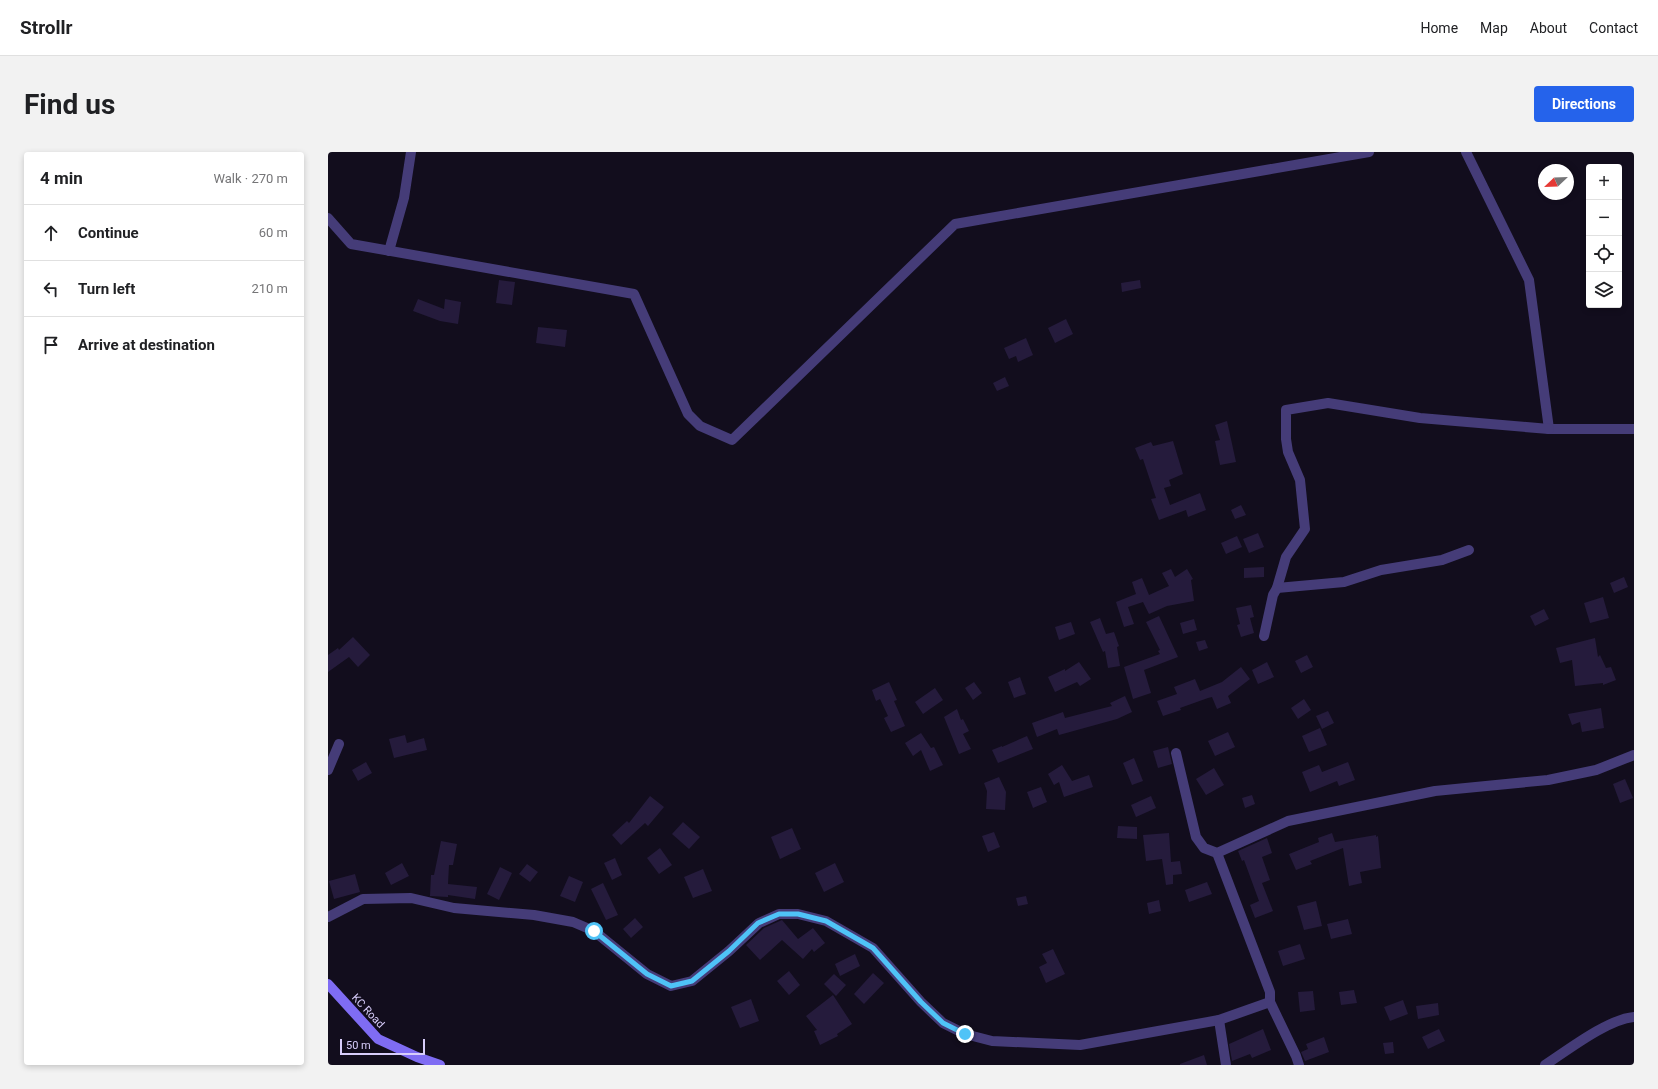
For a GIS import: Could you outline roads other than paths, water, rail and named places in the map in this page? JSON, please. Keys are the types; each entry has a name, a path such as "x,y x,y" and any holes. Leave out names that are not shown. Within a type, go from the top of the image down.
{"main road":[{"name":"KC Road","path":"328,984 378,1039 416,1057 440,1065"}],"street":[{"path":"389,251 404,198 411,152"},
{"path":"328,218 351,244 634,294 688,414 700,426 732,440 955,224 1369,152"},
{"path":"1466,152 1529,280 1549,429"},
{"path":"1264,636 1273,595 1277,588 1286,557 1305,530 1300,480 1288,452 1286,439 1286,410 1328,404 1420,418 1549,429 1634,429"},
{"path":"1277,588 1344,582 1381,570 1442,560 1469,550"},
{"path":"328,770 339,744"},
{"path":"1176,753 1196,837 1204,848 1217,853 1288,821 1435,791 1548,780 1596,770 1634,755"},
{"path":"1217,853 1270,992 1270,1002 1299,1065"},
{"path":"328,917 363,899 411,898 454,908 534,915 573,922 594,931 647,974 671,986 692,981 729,951 758,923 779,914 798,914 826,921 873,948 921,1002 943,1023 965,1034 992,1041 1080,1045 1219,1020 1270,1002"},
{"path":"1545,1065 1610,1024 1626,1018 1634,1017"},
{"path":"1219,1020 1226,1065"}]}
